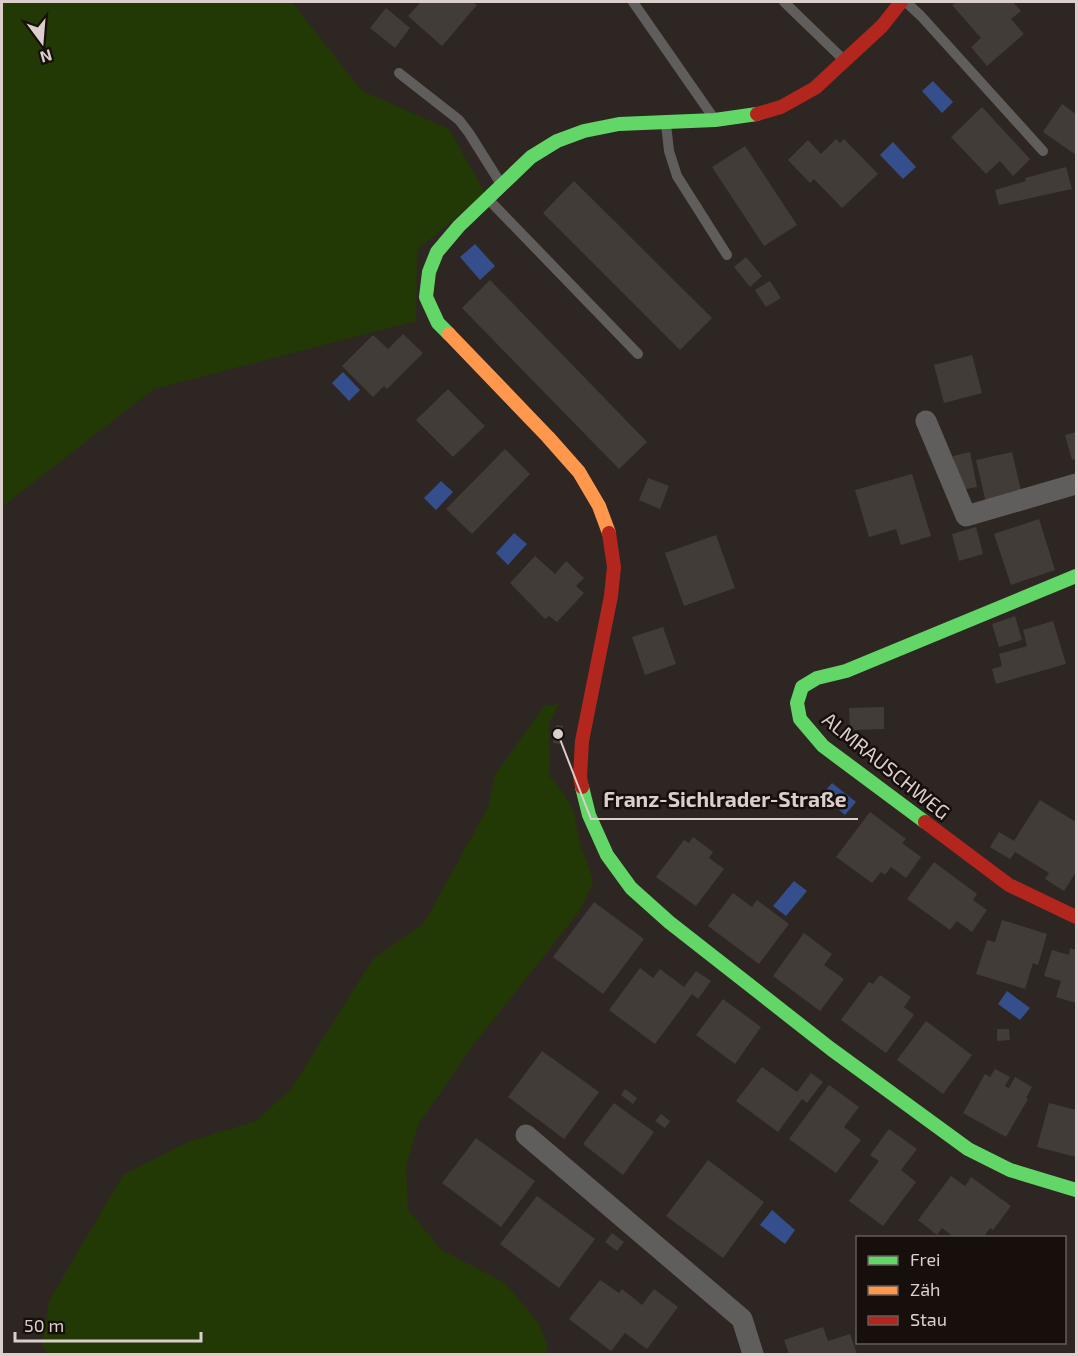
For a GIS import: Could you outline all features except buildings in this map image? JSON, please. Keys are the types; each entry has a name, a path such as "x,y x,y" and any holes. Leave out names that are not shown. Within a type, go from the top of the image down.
{"street":[{"path":"901,2 882,26 815,88 781,107 754,115 715,120 619,124 584,130 557,141 531,157 459,226 437,252 429,272 426,297 438,323 579,472 599,506 610,537 614,567 582,741 580,777 589,815 607,855 631,888 669,922 831,1049 968,1149 1010,1170 1077,1190"},
{"path":"926,421 966,516 1077,484"},
{"name":"ALMRAUSCHWEG","path":"1077,576 846,671 817,678 802,687 797,703 800,719 823,747 1009,885 1077,917"},
{"path":"526,1135 742,1319 753,1354"}],"lane":[{"path":"633,2 715,120"},
{"path":"784,2 845,61"},
{"path":"906,2 1043,151"},
{"path":"399,73 459,120 501,184"},
{"path":"666,123 669,151 677,176 727,255"},
{"path":"487,198 638,354"}],"green space":[{"path":"2,2 292,2 362,91 449,129 485,193 417,250 416,321 154,389 2,507"},
{"path":"559,704 549,724 550,777 563,792 574,812 580,843 593,883 579,912 474,1044 418,1125 406,1166 408,1210 442,1250 505,1283 538,1322 548,1347 546,1354 49,1354 42,1346 49,1301 123,1175 188,1142 256,1121 291,1089 373,959 424,923 488,807 495,775 544,706"}],"water":[{"path":"933,81 953,102 942,113 922,91"},
{"path":"893,142 916,167 903,179 880,155"},
{"path":"475,244 495,266 480,280 460,257"},
{"path":"343,372 360,390 349,401 332,383"},
{"path":"441,481 453,492 436,510 424,498"},
{"path":"514,533 527,544 508,565 496,553"},
{"path":"832,783 856,802 845,815 822,795"},
{"path":"794,881 807,891 786,916 773,906"},
{"path":"1007,991 1030,1008 1020,1020 998,1004"},
{"path":"772,1210 795,1230 785,1244 760,1225"}],"traffic: fast":[{"path":"449,334 438,323 426,297 429,272 437,252 459,226 531,157 557,141 584,131 619,124 715,120 757,114"},
{"path":"925,822 823,746 800,719 797,703 802,687 817,678 846,671 1076,576"},
{"path":"582,787 589,815 607,855 631,888 669,922 831,1049 968,1149 1010,1170 1076,1190"}],"traffic: slow":[{"path":"449,334 579,472 599,506 609,533"}],"traffic: jam":[{"path":"757,114 781,107 815,88 882,26 901,2"},
{"path":"582,787 580,777 582,741 611,596 614,567 609,533"},
{"path":"925,822 1009,885 1076,917"}],"place":[{"name":"Franz-Sichlrader-Straße","path":"558,734"}]}
